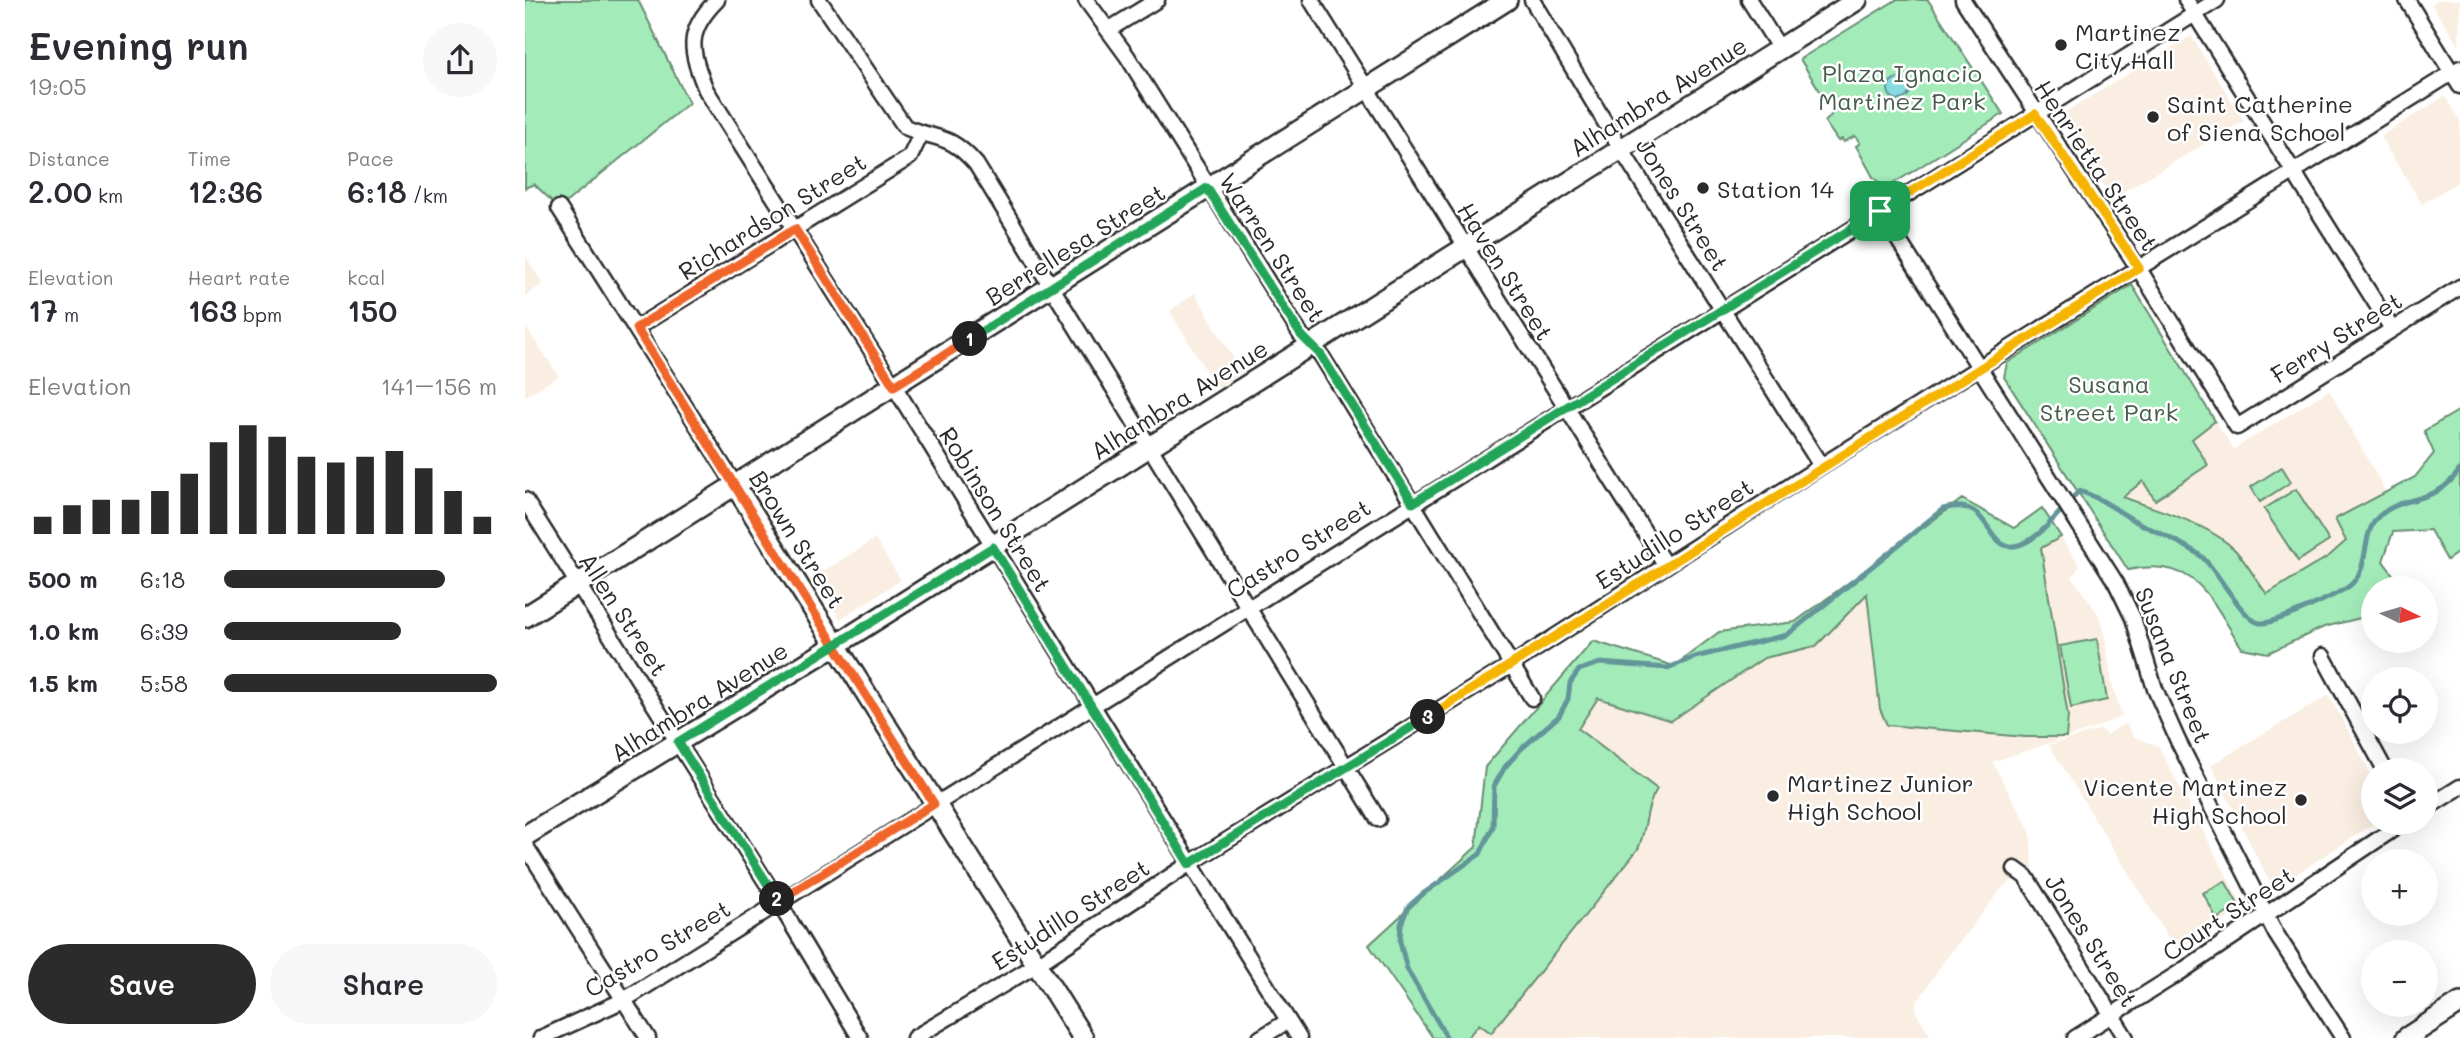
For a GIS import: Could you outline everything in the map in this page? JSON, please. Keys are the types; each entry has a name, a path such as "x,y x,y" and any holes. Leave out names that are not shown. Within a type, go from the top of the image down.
{"main road":[{"name":"Berrellesa Street","path":"525,617 1052,289 1207,188 1507,0"},
{"name":"Alhambra Avenue","path":"525,836 837,645 1857,0"},
{"name":"Brown Street","path":"735,485 1083,1038"},
{"path":"2406,1038 2460,1003"}],"street":[{"name":"Robinson Street","path":"717,0 702,16 692,35 695,62 706,90 894,386 1299,1038"},
{"path":"819,0 905,127 921,134 945,137 960,145 976,164 1349,767 1378,819"},
{"name":"Warren Street","path":"1086,0 1108,30 1301,335 1321,355 1532,698"},
{"path":"1108,30 1157,0"},
{"name":"Haven Street","path":"1311,0 1665,565"},
{"name":"Jones Street","path":"1532,0 1621,149 1821,467"},
{"path":"1749,0 1780,49"},
{"name":"Henrietta Street","path":"1963,0 2035,114 2139,268 2237,426"},
{"path":"2186,0 2392,329"},
{"name":"Castro Street","path":"541,1038 624,1000 2217,0"},
{"path":"2407,0 2456,70 2460,86"},
{"name":"Estudillo Street","path":"914,1038 1036,965 1189,864 1349,767 1665,565 2456,70"},
{"name":"Richardson Street","path":"636,328 910,157 921,134"},
{"name":"Brown Street","path":"559,208 735,485"},
{"name":"Susana Street","path":"1880,211 2116,583 2133,618 2159,702 2266,913 2343,1038"},
{"name":"Ferry Street","path":"2237,426 2460,287"},
{"name":"Allen Street","path":"525,500 778,901 860,1038"},
{"path":"2323,656 2378,758"},
{"path":"2438,801 2460,787"},
{"name":"Court Street","path":"2074,1038 2384,835"},
{"path":"525,845 648,1038"},
{"name":"Jones Street","path":"2015,869 2026,877 2126,1038"},
{"path":"1260,1038 1288,1021"}],"shaded area":[{"path":"2438,0 2460,0 2459,46 2431,4"},
{"name":"Saint Catherine of Siena School","path":"2191,36 2244,121 2112,198 2062,114"},
{"path":"2445,96 2460,120 2460,185 2458,182 2422,204 2380,137"},
{"path":"525,255 543,284 525,296"},
{"path":"1195,293 1242,373 1216,388 1170,311"},
{"path":"525,326 559,376 525,396"},
{"path":"2329,390 2386,492 2335,519 2346,541 2329,556 2267,594 2236,551 2198,526 2122,497 2215,421 2234,449"},
{"name":"Martinez Junior High School","path":"2061,537 2080,566 2072,577 2099,615 2105,634 2112,684 2122,716 2090,730 1992,762 2030,830 2033,869 2004,886 1944,961 1916,1004 1916,1012 1932,1038 1461,1038 1466,902 1598,698 1671,721 1764,658 1816,646 1864,595 2042,569 2041,547"},
{"path":"875,539 901,580 840,619 814,577"},
{"name":"Vicente Martinez High School","path":"2329,695 2362,758 2361,832 2273,889 2211,765"},
{"path":"2126,723 2134,737 2158,746 2241,903 2240,910 2176,950 2049,745 2101,729 2106,735"}],"green space":[{"path":"525,0 638,0 689,103 559,208 534,184 525,188"},
{"name":"Plaza Ignacio Martinez Park","path":"1896,0 1928,0 2003,114 1885,189 1873,177 1856,146 1860,143 1855,136 1844,142 1842,139 1838,141 1825,122 1837,108 1833,102 1828,104 1800,59"},
{"name":"Susana Street Park","path":"2132,285 2215,421 2192,439 2208,465 2155,500 2143,481 2123,497 2182,518 2224,540 2239,555 2267,594 2329,556 2346,541 2335,519 2415,477 2434,453 2424,431 2460,410 2460,551 2447,560 2430,530 2393,532 2383,561 2394,576 2361,576 2361,618 2324,627 2268,653 2242,648 2210,598 2186,575 2170,569 2151,567 2128,570 2004,377 2007,363"},
{"path":"2282,467 2291,482 2260,502 2251,487"},
{"path":"2296,489 2329,541 2298,561 2264,509"},
{"path":"1962,499 2014,528 2042,508 2061,537 2041,548 2068,716 2066,737 2025,737 1887,725 1880,709 1867,594 1816,646 1764,658 1671,721 1598,698 1578,729 1657,789 1650,803 1638,849 1491,1033 1479,1024 1467,1038 1433,1038 1369,945 1476,847 1485,767 1593,641 1674,666 1719,632 1795,622"},
{"path":"2097,639 2107,700 2071,708 2060,646"},
{"path":"2225,881 2239,906 2217,919 2203,893"}],"water":[{"path":"1899,78 1909,85 1910,89 1903,99 1899,100 1889,93 1888,89 1895,79"}],"waterway":[{"path":"2460,435 2460,443"},
{"path":"1447,1038 1407,969 1400,942 1401,924 1408,907 1480,854 1493,827 1494,786 1505,767 1521,749 1559,716 1568,699 1570,683 1579,670 1600,663 1668,668 1695,657 1787,635 1943,509 1961,507 1973,511 1995,538 2003,544 2013,546 2028,541 2041,531 2079,491 2101,500 2201,556 2246,614 2260,623 2267,622 2304,609 2348,587 2360,571 2369,533 2379,516 2399,504 2441,489 2460,469"}],"place":[{"name":"Martinez City Hall","path":"2061,45"},
{"name":"Saint Catherine of Siena School","path":"2153,117"},
{"name":"Station 14","path":"1703,188"},
{"name":"Martinez Junior High School","path":"1773,796"},
{"name":"Vicente Martinez High School","path":"2301,800"}],"route":[{"path":"1880,211 1413,503 1321,355 1301,335 1207,188 1052,289 894,386 795,229 636,328 837,645 934,804 778,901 678,742 837,645 993,547 1189,864 1349,767 2139,268 2035,114 1880,211"}]}
